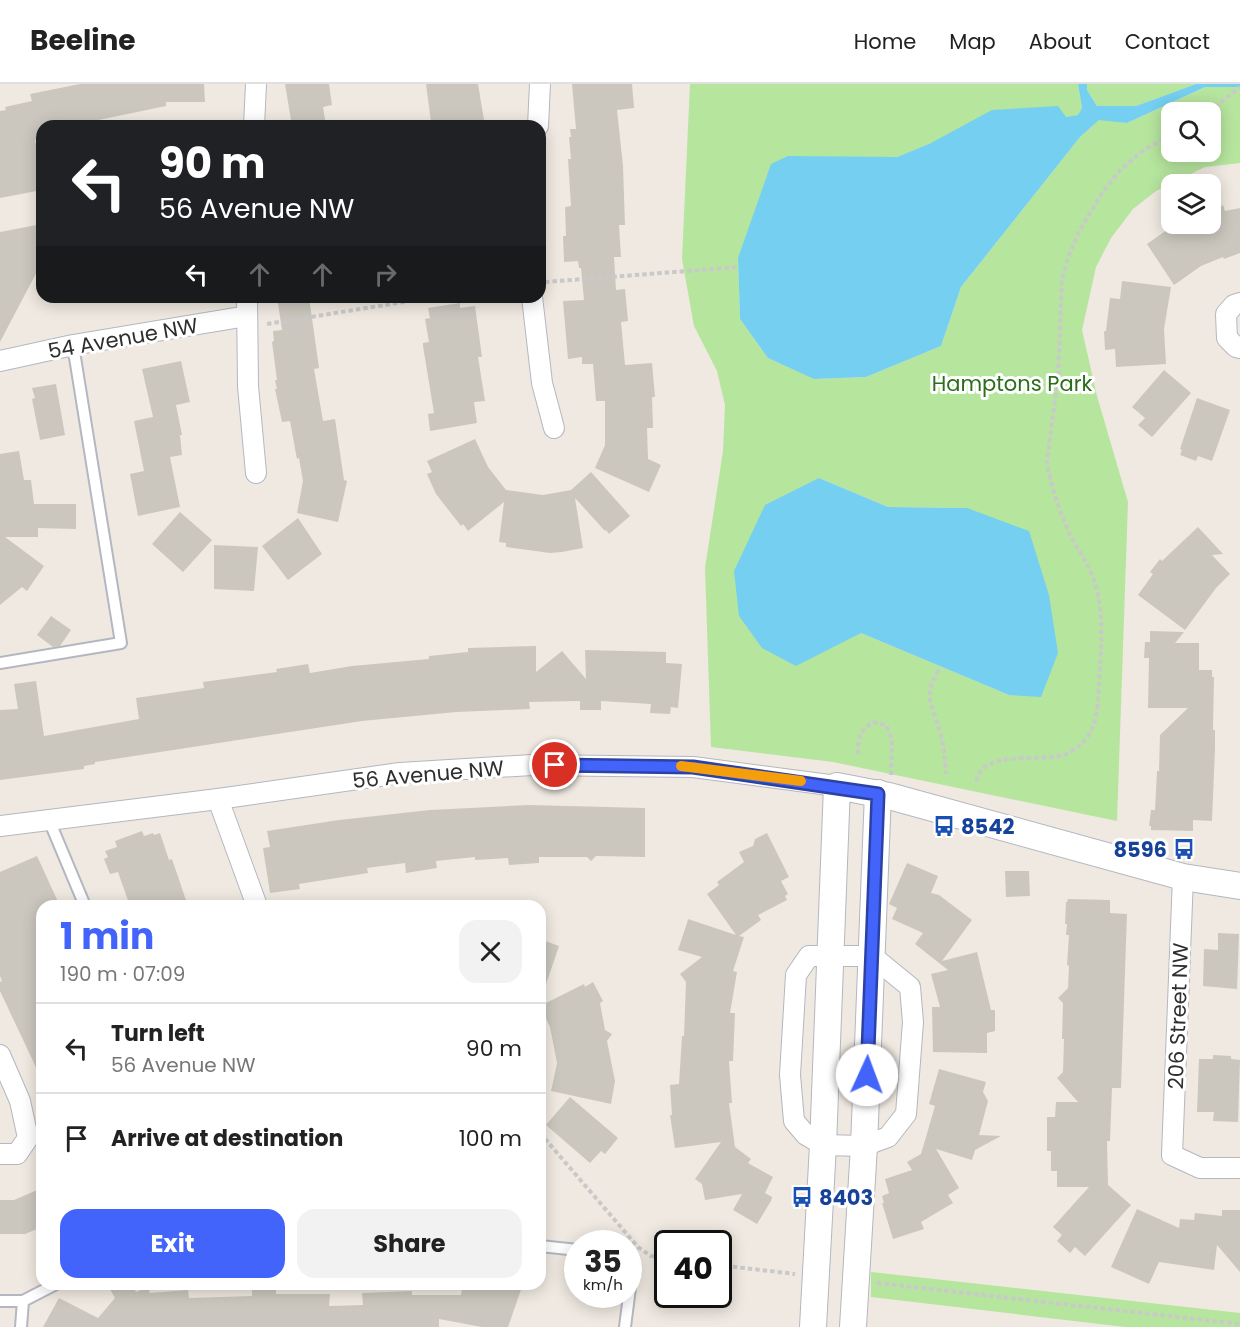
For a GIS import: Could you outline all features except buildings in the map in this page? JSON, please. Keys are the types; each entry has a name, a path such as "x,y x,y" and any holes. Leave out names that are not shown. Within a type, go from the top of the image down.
{"street":[{"path":"254,120 256,84"},
{"path":"538,120 540,84"},
{"path":"533,303 542,383 555,428"},
{"path":"1240,303 1233,305 1226,314 1227,338 1240,348"},
{"path":"247,314 248,386 256,473"},
{"name":"54 Avenue NW","path":"0,361 73,345 247,314"},
{"name":"56 Avenue NW","path":"0,826 218,800 400,773 532,765 693,767 837,786 883,795 1183,877 1240,886"},
{"path":"813,1327 823,1144 837,786"},
{"path":"853,1327 872,956 883,795"},
{"path":"218,800 255,900"},
{"name":"206 Street NW","path":"1183,877 1172,1155 1200,1168 1240,1168"},
{"path":"809,956 872,956 910,987 913,1022 906,1114 888,1137 864,1146 823,1144 806,1135 794,1121 790,1075 796,975 809,956"},
{"path":"0,1055 20,1101 28,1138 9,1154"}],"lane":[{"path":"0,663 121,644 73,345"},
{"path":"49,820 82,900"},
{"path":"546,1247 564,1249"},
{"path":"0,1300 23,1301 44,1290"},
{"path":"21,1327 23,1301"},
{"path":"625,1327 627,1308"}],"path":[{"path":"1221,102 1239,88"},
{"path":"976,781 978,772 987,765 1002,760 1065,754 1088,738 1093,725 1099,693 1102,626 1098,594 1088,565 1070,535 1047,461 1058,377 1062,279 1078,233 1104,190 1121,169 1141,152 1161,140"},
{"path":"546,282 738,267"},
{"path":"247,314 369,303"},
{"path":"939,670 930,684 929,698 945,750 946,774"},
{"path":"858,754 859,734 864,728 873,723 886,725 892,740 893,761 883,795"},
{"path":"546,1140 638,1247 654,1257"},
{"path":"732,1267 816,1276"},
{"path":"855,1281 1240,1324"}],"green space":[{"name":"Hamptons Park","path":"690,84 1078,84 1082,108 1078,115 931,143 897,157 858,158 738,258 740,319 768,358 815,379 866,377 941,346 961,287 1080,137 1100,119 1127,123 1161,107 1161,162 1221,162 1221,102 1172,102 1205,87 1240,87 1240,163 1205,167 1191,174 1161,174 1161,189 1133,209 1111,238 1096,267 1082,330 1097,396 1128,502 1117,821 833,762 711,747 705,568 723,451 725,405 717,371 694,326 682,259","holes":["819,478 888,507 967,508 1009,695 861,633"]},
{"path":"1087,84 1196,84 1136,106 1097,106 1087,90"},
{"path":"871,1272 1240,1313 1240,1327 1125,1327 871,1297"}],"water":[{"path":"1078,84 1087,84 1087,90 1097,106 1136,106 1196,84 1240,84 1240,87 1205,87 1172,102 1161,102 1161,107 1127,123 1099,120 1080,137 961,287 941,346 866,377 814,379 768,358 740,319 738,258 771,164 788,156 897,157 931,143 992,110 1058,106 1066,117 1078,115 1082,108"},
{"path":"819,478 888,507 967,508 1029,531 1049,595 1058,653 1041,697 1009,695 861,633 796,666 762,648 739,616 734,571 765,505"}],"slow traffic":[{"path":"681,766 801,781"}],"place":[{"name":"8542","path":"944,826"},
{"name":"8596","path":"1184,849"},
{"name":"8403","path":"802,1197"}],"route":[{"path":"555,765 693,767 837,786 878,794 867,1075"}]}
